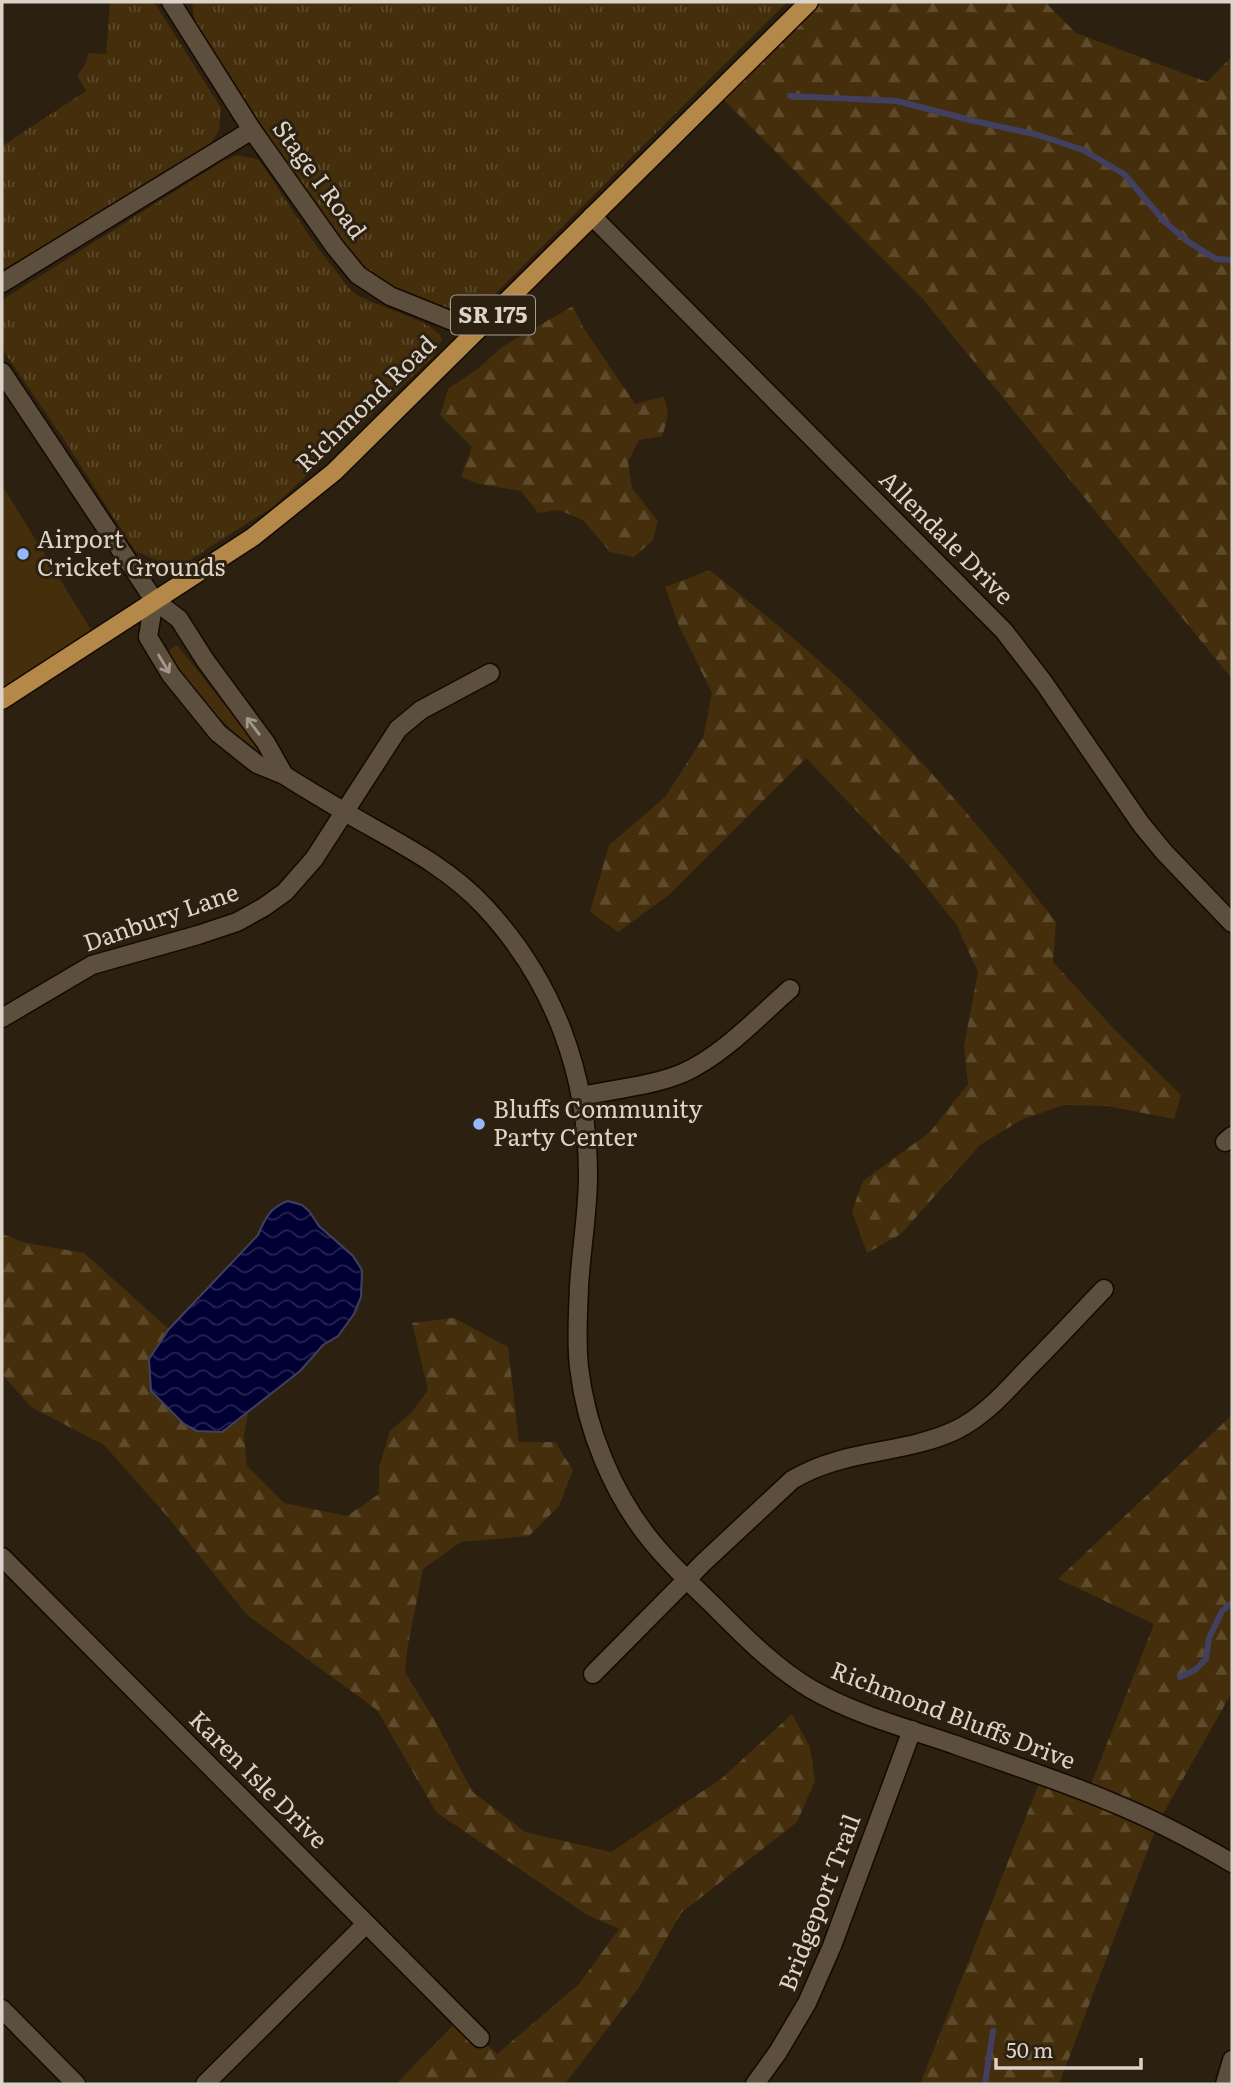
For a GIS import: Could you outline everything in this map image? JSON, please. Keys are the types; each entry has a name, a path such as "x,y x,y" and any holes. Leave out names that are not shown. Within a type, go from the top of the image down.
{"main road":[{"name":"Richmond Road","path":"2,700 253,537 334,472 809,2"}],"street":[{"name":"Stage I Road","path":"171,2 252,130 335,247 359,275 390,296 477,331"},
{"path":"2,284 252,130"},
{"name":"Allendale Drive","path":"592,216 1004,631 1051,692 1141,824 1232,923"},
{"path":"2,372 154,600 179,619 205,660 266,743 284,775"},
{"name":"Richmond Bluffs Drive","path":"154,600 148,637 171,675 218,733 257,764 284,775 447,872 500,924 538,977 558,1016 571,1051 582,1096 588,1180 578,1322 579,1366 583,1392 597,1440 622,1497 651,1541 749,1642 811,1688 912,1730 1106,1799 1174,1830 1232,1863"},
{"name":"Danbury Lane","path":"2,1018 92,965 237,922 264,907 300,877 389,742 408,719 490,673"},
{"path":"582,1096 660,1080 695,1067 724,1047 790,989"},
{"path":"593,1674 687,1579 792,1480 833,1460 926,1440 957,1429 980,1415 1009,1389 1104,1289"},
{"name":"Karen Isle Drive","path":"2,1557 480,2038"},
{"name":"Bridgeport Trail","path":"755,2084 807,2003 832,1946 912,1730"},
{"path":"205,2084 366,1924"},
{"path":"2,2009 76,2084"},
{"path":"1225,2084 1232,2060"}],"green space":[{"path":"110,2 154,2 221,108 219,130 207,150 2,270 2,146 86,91 77,76 89,53 106,54"},
{"path":"192,2 787,2 486,303 466,312 436,308 410,298 363,269 322,219 243,97 194,19"},
{"path":"809,2 1045,2 1076,33 1207,82 1232,56 1232,679 922,298 717,93"},
{"path":"238,155 259,160 315,245 353,292 428,326 442,339 433,357 273,507 185,563 168,565 135,551 2,349 2,300 223,161"},
{"path":"573,306 583,327 635,404 663,397 667,407 667,421 662,436 639,440 628,462 632,488 658,521 653,540 634,557 610,552 583,520 559,510 538,513 521,491 479,484 461,477 472,447 440,415 448,389 480,367 502,347"},
{"name":"Airport Cricket Grounds","path":"2,485 96,638 2,700"},
{"path":"710,570 836,676 895,734 978,826 1056,922 1053,962 1115,1030 1181,1095 1174,1119 1107,1106 1064,1105 1021,1120 980,1145 901,1234 867,1253 852,1211 863,1181 930,1132 968,1084 964,1046 978,972 956,924 912,869 806,758 669,895 618,932 590,912 609,845 665,797 703,738 712,693 679,626 665,587"},
{"path":"177,645 261,750 260,753 232,731 189,682 170,655 169,650"},
{"path":"2,1234 26,1243 84,1253 169,1329 149,1359 222,1432 248,1413 244,1436 247,1466 284,1503 347,1516 379,1494 379,1468 390,1431 412,1412 428,1390 412,1323 454,1318 508,1347 519,1442 555,1442 573,1470 559,1506 529,1536 461,1542 423,1569 405,1672 434,1719 472,1791 525,1832 611,1852 721,1779 792,1714 810,1747 815,1781 797,1822 681,1913 638,1989 565,2084 396,2084 459,2019 497,2054 579,1984 619,1929 587,1915 436,1812 377,1710 247,1615 168,1517 104,1445 31,1407 2,1374"},
{"path":"1232,1415 1232,1692 1158,1823 1059,2084 920,2084 1042,1776 1088,1792 1154,1624 1058,1579"}],"water":[{"path":"288,1201 302,1205 319,1226 353,1256 362,1270 361,1297 354,1314 338,1336 323,1345 300,1371 222,1432 197,1431 184,1424 151,1391 149,1359 169,1329 258,1235 272,1210"}],"waterway":[{"path":"790,96 897,101 1038,135 1083,150 1124,174 1164,221 1187,241 1216,259 1232,260"},
{"path":"1180,1677 1195,1670 1206,1659 1209,1638 1222,1611 1232,1603"},
{"path":"985,2084 993,2031"}],"place":[{"name":"Airport Cricket Grounds","path":"23,554"},
{"name":"Bluffs Community Party Center","path":"479,1124"}]}
